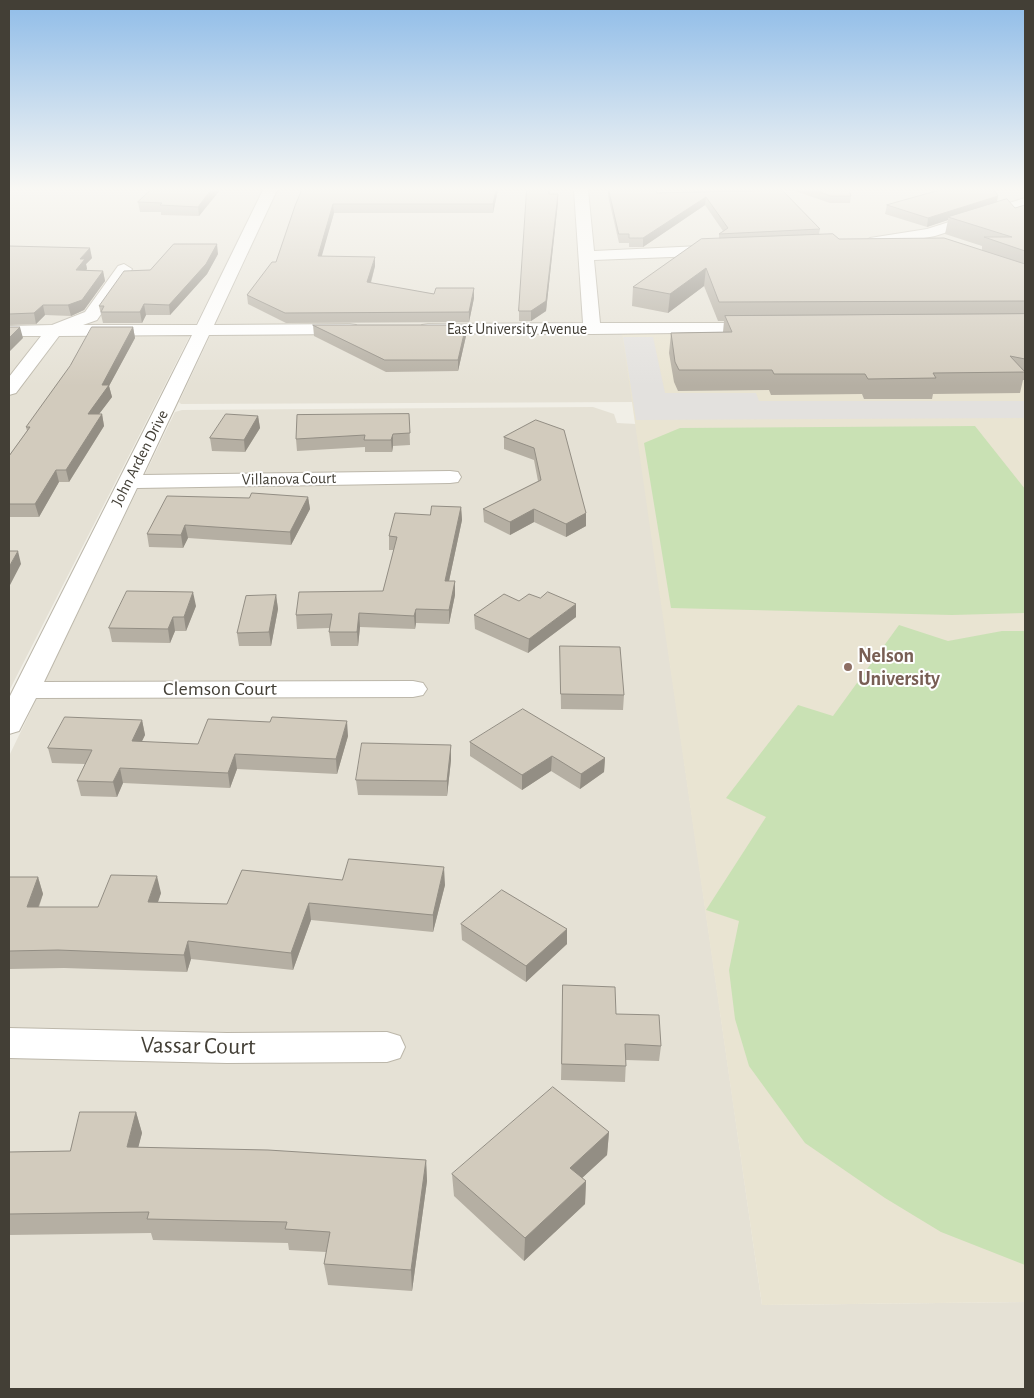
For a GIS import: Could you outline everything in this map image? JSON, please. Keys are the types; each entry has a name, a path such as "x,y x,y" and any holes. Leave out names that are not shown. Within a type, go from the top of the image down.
{"street":[{"name":"John Arden Drive","path":"9,725 239,255"},
{"path":"592,329 587,256 603,255"},
{"path":"9,389 54,332 91,316 124,268"},
{"name":"East University Avenue","path":"412,329 776,328"},
{"path":"9,331 362,329"},
{"name":"Villanova Court","path":"128,482 450,477"},
{"name":"Clemson Court","path":"27,690 413,690"},
{"name":"Vassar Court","path":"9,1043 226,1048 387,1047"}],"shaded area":[{"path":"9,255 231,255 9,691"},
{"path":"248,255 1025,255 1025,330 633,402 181,404 179,402"},
{"name":"Nelson University","path":"1025,330 1025,1302 762,1305 622,333"},
{"path":"623,337 653,337 665,393 756,393 759,401 1025,401 1025,418 636,420"},
{"path":"593,407 614,414 617,423 636,424 762,1305 1025,1302 1025,1389 9,1389 9,756 175,412 182,410"}],"green space":[{"path":"975,426 1025,489 1025,613 952,615 671,608 644,443 680,428"},
{"path":"899,625 948,641 1002,631 1025,631 1025,1265 941,1232 885,1198 805,1143 749,1066 735,1019 729,970 739,921 706,910 766,817 726,798 798,705 833,716"}],"building":[{"path":"9,255 83,255 80,259 85,259 76,270 103,271 82,300 68,305 43,305 34,313 9,314"},
{"path":"164,255 211,255 206,264 169,305 144,304 140,312 101,312 104,306 99,306 124,271 150,270"},
{"path":"278,255 375,257 367,282 434,294 436,288 474,288 469,312 285,313 247,295 272,262 276,262"},
{"path":"523,255 551,255 546,301 531,311 519,311"},
{"path":"678,255 998,255 1025,264 1025,301 719,302 706,268 670,294 633,287"},
{"path":"1025,314 1025,359 1010,356 1025,372 933,373 936,378 868,379 865,374 774,374 772,370 679,370 675,362 671,333 732,332 725,316"},
{"path":"313,325 466,325 458,360 385,360"},
{"path":"9,327 20,327 9,338"},
{"path":"92,327 133,327 102,385 109,385 88,414 102,414 66,470 56,470 35,504 9,504 9,456 30,427 26,427 70,366"},
{"path":"226,414 258,416 244,440 210,438"},
{"path":"409,414 410,433 393,434 391,440 364,440 365,435 296,439 297,415"},
{"path":"536,420 564,430 586,513 566,524 534,509 510,522 483,509 541,480 534,448 504,437"},
{"path":"252,493 308,497 290,532 185,525 181,535 147,534 167,496 249,498"},
{"path":"432,506 461,507 445,581 455,581 449,610 416,609 414,616 359,613 357,632 329,632 332,614 296,615 299,592 383,591 397,537 389,536 395,513 430,515"},
{"path":"9,551 18,551 9,567"},
{"path":"127,591 193,592 184,617 173,617 168,629 109,628"},
{"path":"548,592 576,604 529,639 474,615 504,594 519,601 529,594 540,598"},
{"path":"276,595 269,632 237,633 246,596"},
{"path":"560,646 620,647 624,695 561,694"},
{"path":"523,709 605,758 581,774 552,756 522,775 470,742"},
{"path":"65,717 142,720 132,741 198,744 208,719 270,722 272,717 347,721 336,759 235,754 228,773 120,768 113,782 77,781 92,750 48,748"},
{"path":"362,743 451,745 447,781 356,780"},
{"path":"349,859 444,867 433,915 309,903 291,953 188,941 184,955 58,950 9,951 9,877 38,877 27,907 98,907 111,875 157,876 148,902 227,904 242,870 342,880"},
{"path":"502,890 567,929 526,966 461,924"},
{"path":"563,985 615,987 616,1014 659,1015 661,1046 625,1044 626,1066 562,1064"},
{"path":"553,1087 609,1132 570,1168 586,1181 525,1238 452,1174"},
{"path":"80,1112 136,1112 127,1147 268,1150 426,1160 411,1270 324,1264 330,1232 285,1229 287,1222 147,1219 149,1212 9,1214 9,1152 70,1151"}],"place":[{"name":"Nelson University","path":"848,667"}]}
